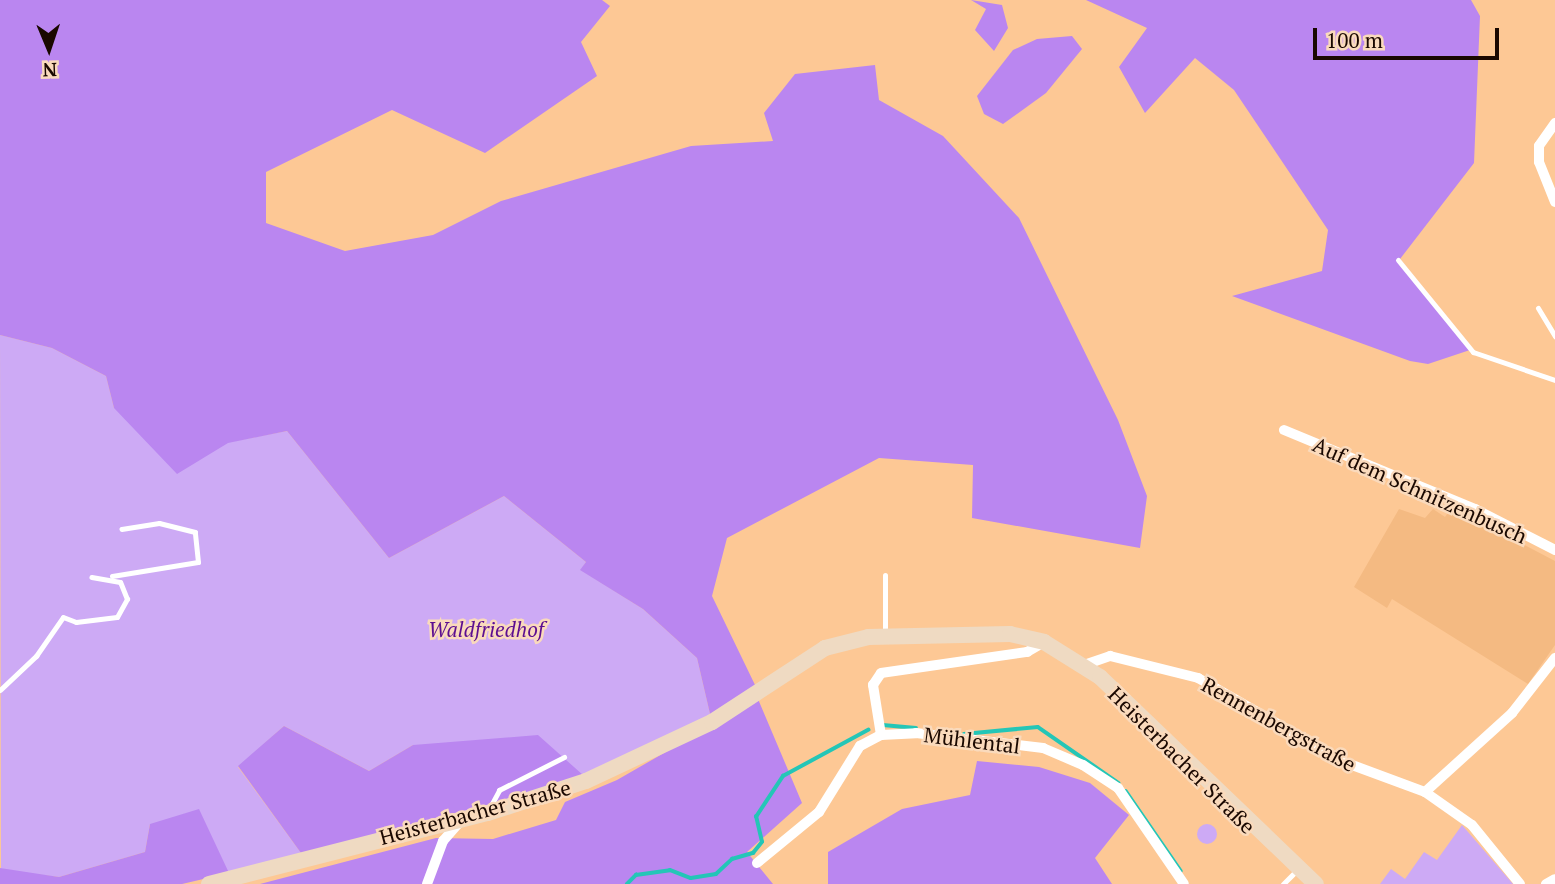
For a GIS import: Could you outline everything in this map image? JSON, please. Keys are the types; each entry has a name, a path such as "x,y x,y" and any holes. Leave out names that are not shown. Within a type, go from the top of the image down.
{"main road":[{"name":"Heisterbacher Straße","path":"209,884 488,813 660,750 811,654 885,636 1010,634 1044,642 1083,665 1297,870 1316,884"}],"street":[{"path":"1555,123 1539,145 1539,162 1555,202"},
{"name":"Auf dem Schnitzenbusch","path":"1284,430 1475,509 1555,550"},
{"path":"881,736 873,685 881,673 1027,652 1044,642"},
{"name":"Rennenbergstraße","path":"1083,665 1110,656 1198,678 1344,762 1425,792 1472,824 1520,884"},
{"path":"1425,792 1512,713 1555,658"},
{"name":"Mühlental","path":"757,863 804,830 849,758 881,736 916,733 1044,748 1083,765 1118,788 1184,884"},
{"path":"427,884 443,842 462,820"},
{"path":"1546,884 1555,879"}],"lane":[{"path":"1398,260 1473,352 1555,380"},
{"path":"1538,308 1555,336"},
{"path":"91,577 198,562 195,532 159,523 121,529"},
{"path":"885,575 885,636"},
{"path":"0,690 36,656 63,617 76,622 117,617 126,590 112,576"},
{"path":"488,813 499,790 564,757"},
{"path":"1283,884 1297,870"}],"shaded area":[{"path":"0,0 602,0 610,6 581,42 597,76 485,153 392,110 266,172 266,223 345,251 433,235 501,201 691,146 773,141 764,113 795,74 875,65 879,100 943,136 1019,218 1118,420 1147,496 1140,548 972,518 973,465 879,458 727,538 712,596 756,687 711,718 697,658 643,609 580,570 586,562 504,496 389,558 287,431 228,443 177,474 114,408 106,376 52,348 0,335"},
{"path":"971,0 1002,5 1008,28 994,51 975,30 986,9"},
{"path":"1086,0 1471,0 1480,16 1474,163 1400,259 1470,350 1428,364 1410,361 1232,296 1322,271 1328,230 1234,90 1195,58 1145,113 1119,67 1147,28"},
{"path":"1072,36 1082,49 1046,93 1003,124 984,114 977,96 1013,50 1037,39"},
{"path":"1452,507 1555,561 1555,645 1528,684 1392,599 1387,608 1354,587 1399,509 1425,518 1433,509 1445,517"},
{"path":"758,699 802,803 747,852 773,884 260,884 436,838 493,839 556,820 565,802 617,780"},
{"path":"284,726 369,771 413,745 538,735 583,775 546,791 301,853 238,766"},
{"path":"977,761 1039,767 1090,783 1129,815 1095,858 1112,884 828,884 828,852 902,809 970,795"},
{"path":"199,809 229,873 182,884 0,884 0,868 59,877 145,852 150,824"}],"green space":[{"name":"Waldfriedhof","path":"0,335 52,348 106,376 114,408 229,442 287,431 389,558 504,496 586,562 581,570 643,609 697,658 711,718 583,775 413,745 369,771 284,726 238,767 301,853 229,873 150,824 145,852 59,877 1,870"},
{"path":"1207,824 1214,827 1217,834 1214,841 1207,844 1200,841 1197,834 1200,827"},
{"path":"1462,825 1513,884 1380,884 1391,869 1405,879 1424,852 1437,860"}],"waterway":[{"path":"883,725 916,728"},
{"path":"964,734 1038,727 1119,783"},
{"path":"627,884 636,875 670,870 691,878 716,874 732,859 753,853 762,842 756,817 783,776 868,730"},
{"path":"1126,791 1181,871"}]}
